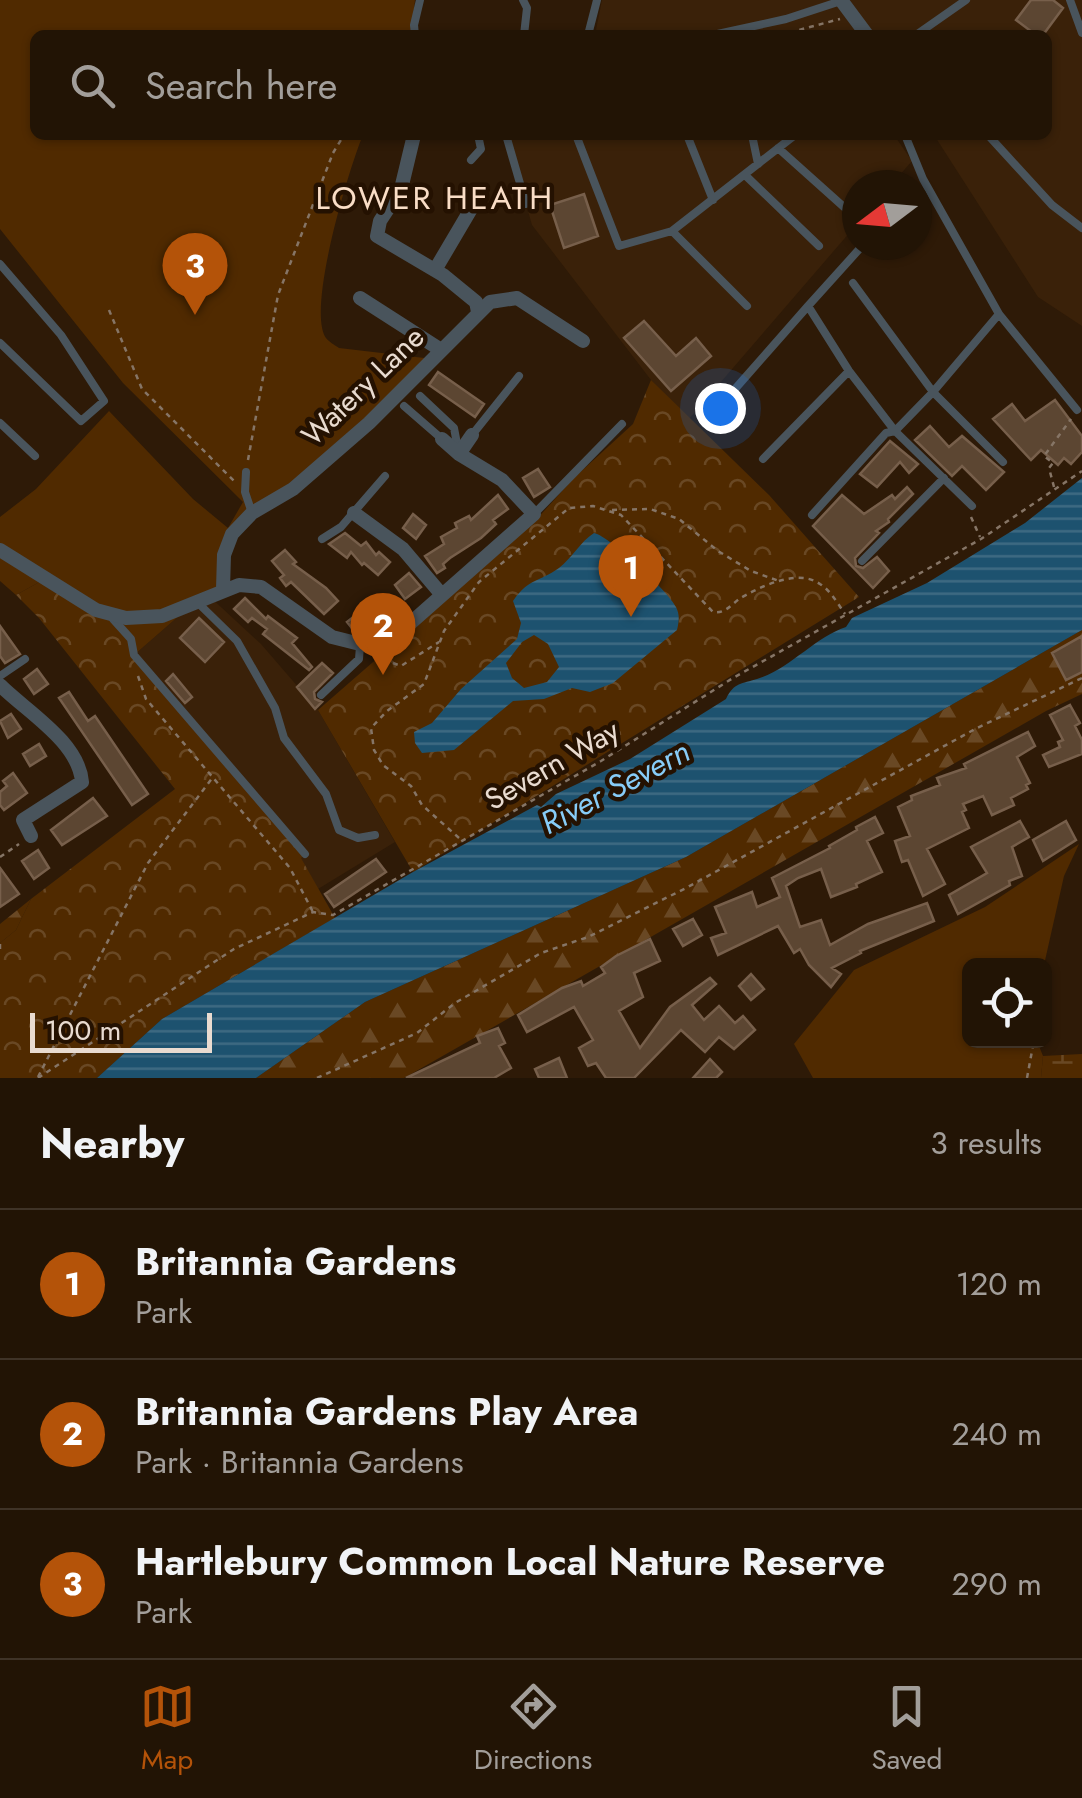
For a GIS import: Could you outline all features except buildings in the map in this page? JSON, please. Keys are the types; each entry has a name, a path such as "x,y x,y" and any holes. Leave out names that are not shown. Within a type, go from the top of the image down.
{"street":[{"path":"844,5 864,30"},
{"path":"413,140 402,190 380,221 377,236 435,270 476,302 478,312 490,302 517,298 583,342"},
{"path":"435,270 471,209"},
{"path":"360,298 441,350"},
{"name":"Watery Lane","path":"223,589 222,572 232,534 252,514 293,489 369,424 478,312"},
{"path":"459,454 472,436"},
{"path":"0,550 96,610 126,618 162,616 238,585 260,587 326,634 360,646 386,642 534,514 502,480 459,454 442,438"},
{"path":"354,514 403,549 442,595"},
{"path":"1,686 38,715 81,768 82,782 23,820 31,836"}],"lane":[{"path":"414,30 420,0"},
{"path":"523,0 527,8 525,30"},
{"path":"589,30 596,0"},
{"path":"923,30 966,0"},
{"path":"1072,0 1082,33"},
{"path":"736,30 844,5"},
{"path":"471,160 481,149 479,140"},
{"path":"507,140 526,204"},
{"path":"578,140 619,246 672,231 788,140"},
{"path":"689,140 713,200"},
{"path":"753,140 758,164"},
{"path":"907,140 916,170"},
{"path":"993,140 1052,205 1082,228"},
{"path":"778,148 842,205"},
{"path":"745,174 819,246"},
{"path":"932,202 999,314 1078,410"},
{"path":"672,231 747,306"},
{"path":"713,414 849,260"},
{"path":"0,264 62,335 104,401 81,421 0,343"},
{"path":"852,283 932,392 1004,462"},
{"path":"808,306 849,371 895,431 972,506"},
{"path":"812,515 886,434 895,431 932,392 999,314"},
{"path":"763,459 849,371"},
{"path":"472,436 519,376"},
{"path":"420,396 454,428 459,454"},
{"path":"404,406 442,438"},
{"path":"0,424 36,456"},
{"path":"534,514 622,424"},
{"path":"246,472 245,492 252,514"},
{"path":"322,539 354,514 385,476"},
{"path":"862,562 944,478"},
{"path":"196,601 236,640 254,668 275,708 284,738 326,794 339,830 358,838 375,835"},
{"path":"96,610 123,628 131,639 134,655 305,854"},
{"path":"321,695 359,659 360,646"},
{"path":"1,686 25,659"}],"path":[{"path":"804,30 833,24 844,5"},
{"path":"246,472 278,295 341,140"},
{"path":"109,310 142,390 245,492"},
{"path":"1055,490 1050,468 1053,463 1044,456 1078,410"},
{"name":"Severn Way","path":"38,1078 234,949 313,912 333,915 600,762 733,678 981,538 1082,471"},
{"path":"972,506 972,524 981,538"},
{"path":"460,840 422,805 411,786 383,766 371,738 371,728 427,679 438,642 478,582 569,508 650,509 679,519 718,552 750,571 780,582"},
{"path":"612,510 646,540 680,581 713,612 722,613 750,592 780,582 814,580 845,614"},
{"path":"393,663 400,666 438,642"},
{"path":"134,655 139,686 146,699 290,868 313,912"},
{"path":"317,1078 417,1033 455,1003 541,953 588,938 977,728 1082,678"},
{"path":"38,1078 148,863 213,777"},
{"path":"0,858 31,836"},
{"path":"1027,1078 1033,1048"}],"shaded area":[{"path":"602,0 1082,0 1082,326 1038,297 937,140 1052,140 1052,30 596,30"},
{"path":"507,140 897,140 912,161 904,170 842,170 842,241 689,419 651,380 532,225"},
{"path":"208,595 261,644 318,710 395,842 318,889 300,857 304,854 134,655"}],"green space":[{"path":"0,0 415,0 412,30 30,30 30,140 361,140 332,238 321,299 321,323 326,338 339,348 433,359 232,534 223,589 162,616 126,618 45,579 16,595 0,581 0,517 36,489 109,411 193,499 228,528 243,502 123,383 0,229"},
{"path":"651,380 769,495 859,597 413,872 318,710 535,521 574,478 633,424"},
{"path":"45,579 126,618 196,601 134,655 305,854 301,858 335,918 162,1019 97,1078 0,1078 0,943 16,930 31,899 175,789 39,618 16,595"},
{"path":"1082,630 1082,694 404,1078 256,1078 365,1002 686,857"},
{"path":"1079,844 1064,876 1046,958 962,958 962,1048 1040,1048 1041,1078 813,1078 794,1044 854,970 985,907"},
{"path":"31,899 16,930 0,943 0,924"},
{"path":"1082,1054 1082,1078 1041,1078 1043,1056"}],"water":[{"name":"River Severn","path":"1082,478 1082,630 686,857 365,1002 256,1078 97,1078 162,1019 413,872 537,805 541,807 556,794 630,759 726,699 735,687 780,668 846,627 852,618 927,583 1025,523"},
{"path":"594,533 613,544 662,589 677,610 677,630 613,683 590,692 572,688 544,699 513,701 454,750 422,753 414,732 432,723 461,689 517,639 521,623 513,601 519,593 559,568","holes":["534,635 548,644 559,667 547,682 524,688 512,678 506,663 522,642"]}],"place":[{"name":"Hartlebury Common Local Nature Reserve","path":"195,315"},
{"name":"Britannia Gardens","path":"631,617"},
{"name":"Britannia Gardens Play Area","path":"383,675"}],"district":[{"name":"LOWER HEATH","path":"435,198"}]}
